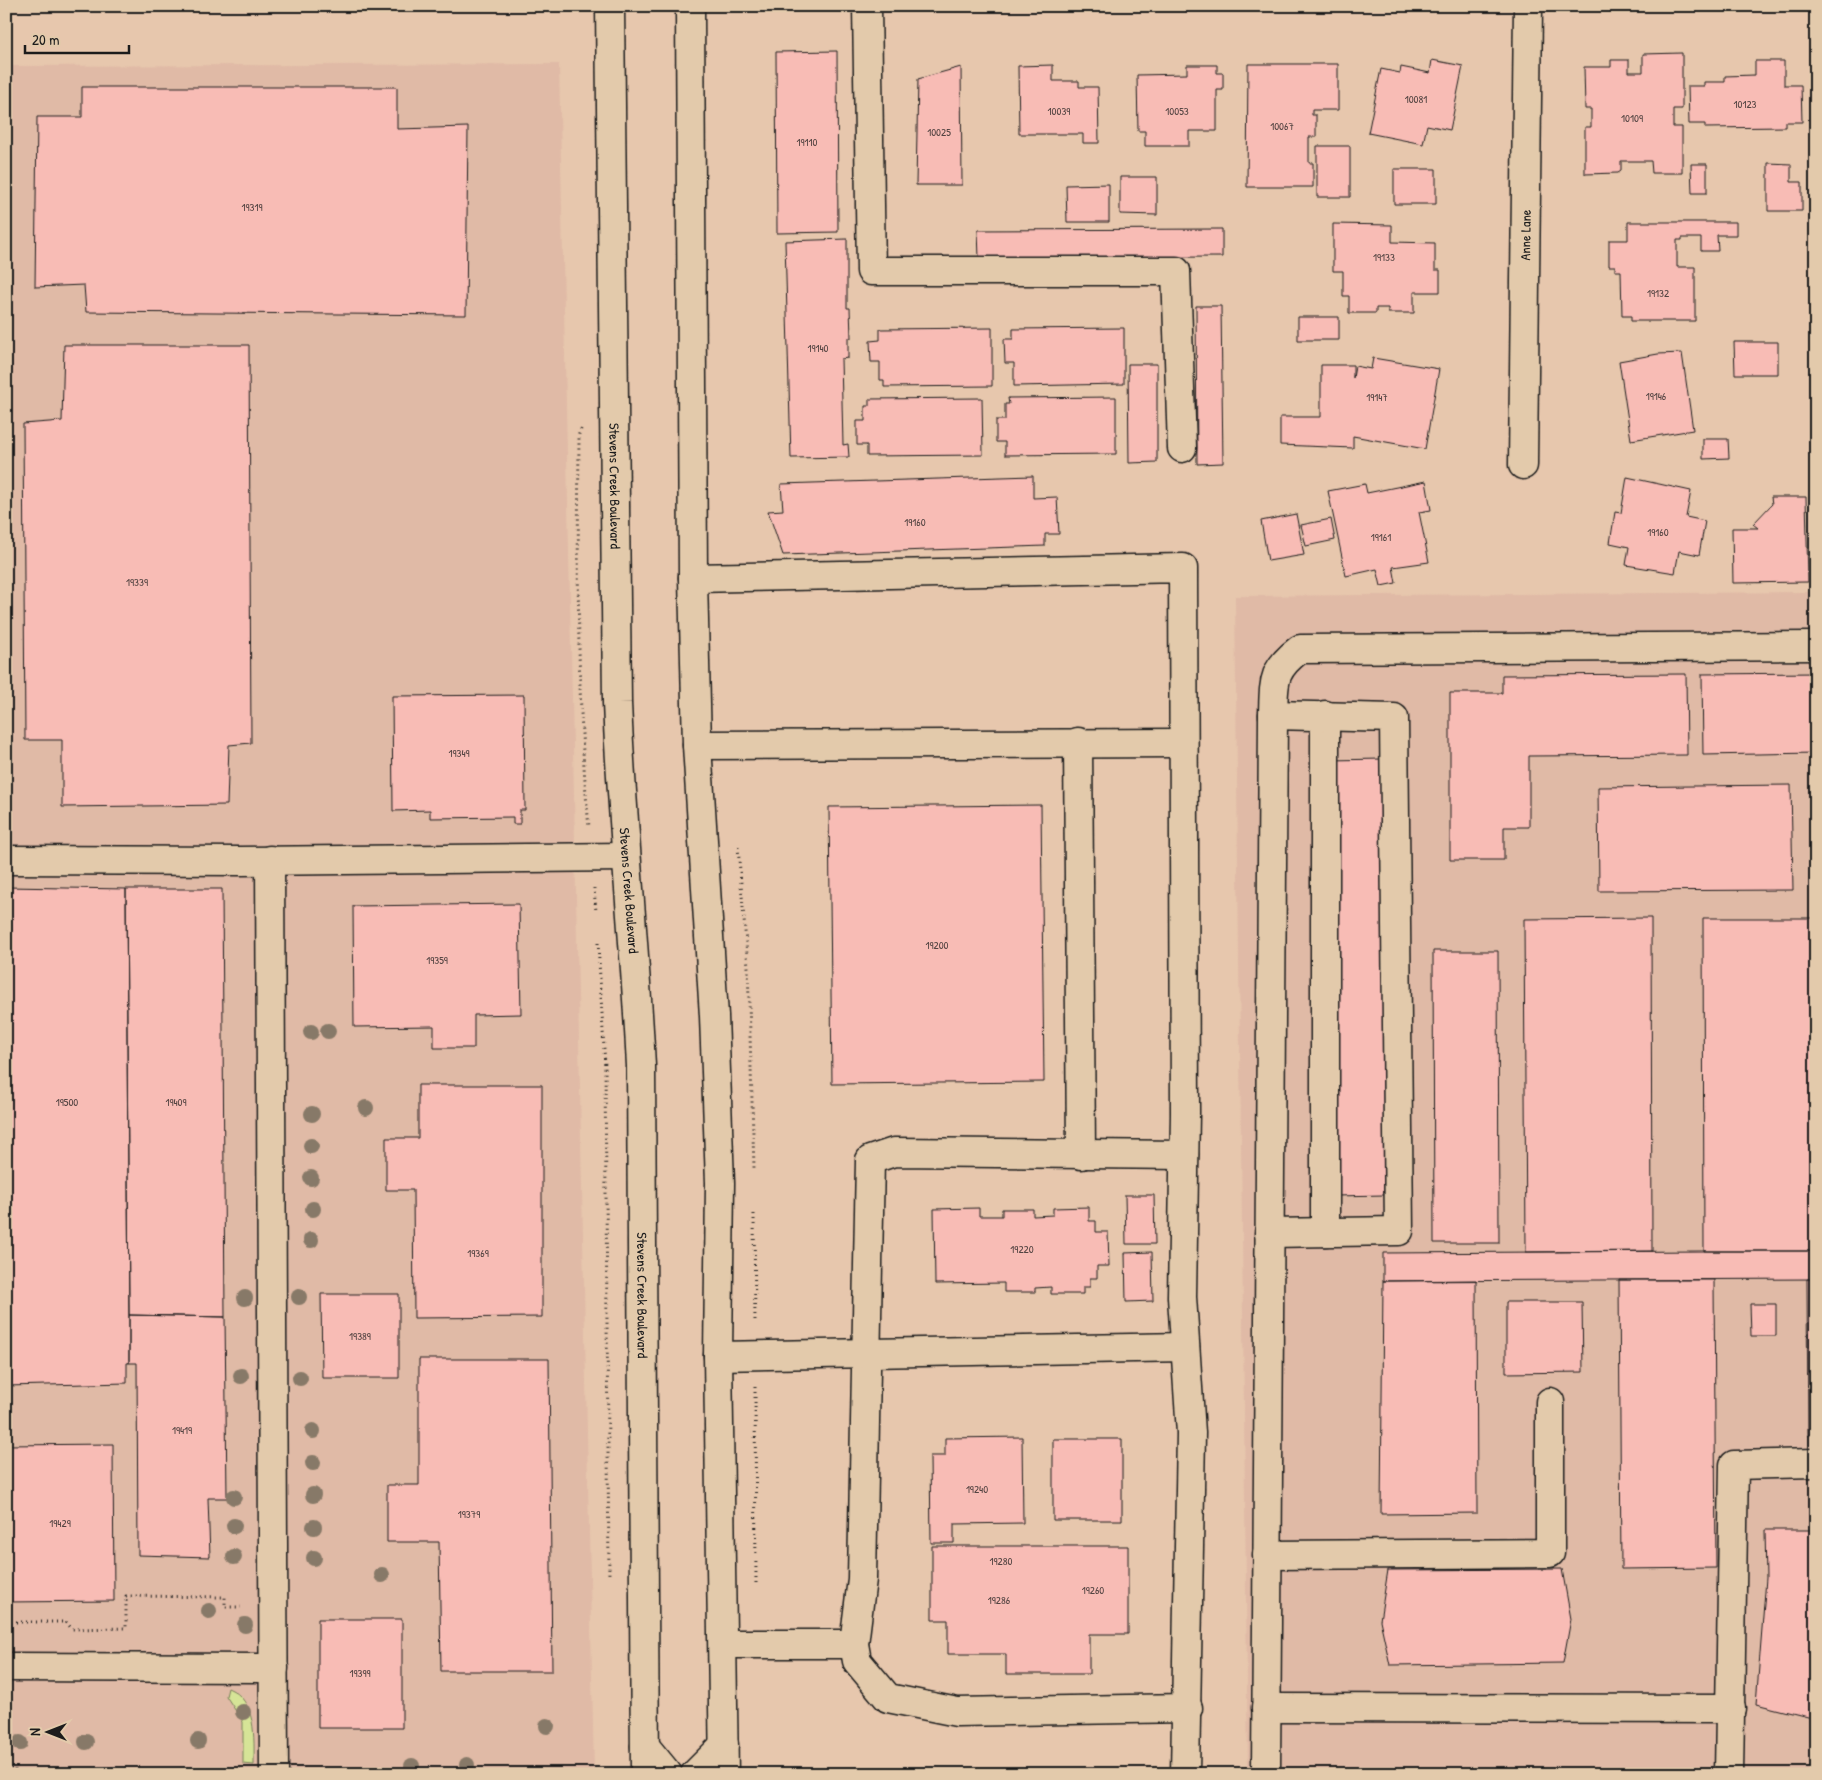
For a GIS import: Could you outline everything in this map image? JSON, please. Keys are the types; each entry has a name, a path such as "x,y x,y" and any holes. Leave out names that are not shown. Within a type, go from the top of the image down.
{"main road":[{"name":"Stevens Creek Boulevard","path":"610,6 614,207 616,668 620,776 636,969 640,1066 645,1774"},
{"path":"690,6 693,578 696,744 714,1016 720,1183 718,1356 724,1774"},
{"path":"867,6 871,271 1176,271 1182,448"},
{"name":"Anne Lane","path":"1523,465 1528,6"},
{"path":"693,578 1183,568 1184,1156 1182,1297 1191,1433 1188,1708 1185,1774"},
{"path":"1266,1774 1273,715 1274,681 1283,662 1300,649 1816,646"},
{"path":"1269,1232 1399,1231 1394,718 1273,715"},
{"path":"1325,716 1326,1232"},
{"path":"1078,742 1081,1155"},
{"path":"696,744 1182,743"},
{"path":"6,860 626,857"},
{"path":"270,860 274,1774"},
{"path":"1184,1156 894,1152 870,1160 862,1579 854,1644 857,1661 888,1698 957,1712 1188,1708"},
{"path":"718,1356 1185,1347"},
{"path":"1267,1555 1550,1553 1550,1402"},
{"path":"1729,1774 1734,1464 1816,1463"},
{"path":"722,1644 854,1644"},
{"path":"6,1667 274,1668"},
{"path":"1266,1708 1731,1709"},
{"path":"694,1774 724,1745"},
{"path":"645,1746 668,1774"}],"path":[{"path":"582,425 579,434 579,605 583,760 596,914"},
{"path":"598,942 605,1066 609,1579"},
{"path":"6,1622 66,1622 72,1629 126,1628 126,1596 225,1597 225,1607 244,1607"},
{"path":"6,1768 14,1768 14,1774"},
{"path":"35,1774 247,1770"}],"shaded area":[{"path":"559,64 594,1774 6,1774 6,407 11,66"},
{"path":"1816,592 1816,1774 1248,1774 1235,596"}],"green space":[{"path":"228,1688 244,1701 249,1711 252,1721 254,1765 243,1764 243,1722 226,1696"}],"building":[{"path":"837,51 838,232 777,233 776,52"},
{"path":"1682,53 1682,109 1673,109 1673,127 1682,127 1682,173 1652,173 1651,161 1621,161 1621,171 1618,173 1585,174 1585,127 1591,127 1591,109 1585,109 1584,67 1611,67 1611,60 1629,60 1629,72 1643,72 1643,54"},
{"path":"1432,60 1463,66 1450,130 1427,125 1423,144 1368,133 1381,69 1400,73 1401,67 1430,73"},
{"path":"1755,61 1784,61 1784,85 1801,85 1802,122 1785,122 1785,127 1705,128 1705,124 1689,124 1688,86 1704,86 1704,82 1725,82 1725,76 1755,75"},
{"path":"1248,64 1338,64 1338,110 1312,110 1312,115 1316,115 1316,137 1309,137 1309,163 1313,163 1313,187 1247,187"},
{"path":"1053,65 1053,81 1079,81 1079,87 1098,87 1099,143 1083,143 1083,134 1019,134 1018,66"},
{"path":"1187,65 1217,65 1217,73 1223,73 1223,90 1217,90 1217,131 1189,131 1189,146 1145,146 1145,131 1138,131 1137,75 1187,74"},
{"path":"961,67 962,185 916,185 918,79"},
{"path":"82,87 397,87 397,129 468,127 466,315 86,312 84,285 35,287 37,117 82,117"},
{"path":"1317,146 1350,146 1350,197 1317,197"},
{"path":"1768,163 1791,164 1791,182 1802,182 1802,211 1768,211"},
{"path":"1691,164 1707,164 1707,193 1692,193"},
{"path":"1394,169 1436,169 1436,204 1394,204"},
{"path":"1120,177 1157,177 1157,215 1120,214"},
{"path":"1109,184 1109,222 1067,222 1066,185"},
{"path":"1628,222 1736,222 1736,235 1717,235 1718,251 1701,251 1701,238 1682,238 1682,240 1677,240 1677,267 1695,267 1695,321 1631,321 1631,316 1622,316 1621,271 1615,271 1615,266 1609,266 1609,240 1628,240"},
{"path":"1333,224 1392,225 1392,242 1435,243 1435,270 1440,270 1440,292 1414,292 1414,313 1388,313 1388,308 1376,308 1376,313 1349,313 1349,296 1343,296 1343,271 1333,271"},
{"path":"1222,229 1222,257 979,258 978,230"},
{"path":"847,239 847,308 850,308 851,338 848,338 848,358 841,359 843,445 848,444 849,457 791,458 785,241"},
{"path":"1196,306 1221,306 1223,463 1197,464"},
{"path":"1298,317 1339,317 1339,340 1298,340"},
{"path":"992,328 992,386 884,387 884,380 880,380 880,362 871,362 870,341 880,340 880,329"},
{"path":"1124,328 1124,384 1014,386 1014,363 1005,363 1004,339 1013,339 1013,329"},
{"path":"1734,342 1778,342 1778,374 1735,374"},
{"path":"64,345 249,345 251,743 229,745 227,805 62,807 62,740 25,740 23,424 62,421"},
{"path":"1682,353 1693,430 1631,440 1619,361 1658,354"},
{"path":"1373,358 1439,369 1425,449 1353,436 1353,448 1280,445 1280,417 1321,417 1321,365 1353,365 1353,378 1355,366 1371,369"},
{"path":"1128,364 1157,364 1157,462 1129,463"},
{"path":"1116,397 1116,454 1005,455 1005,442 996,442 996,420 1005,420 1005,404 1009,404 1008,398"},
{"path":"982,398 983,455 867,456 867,445 857,445 857,421 865,421 865,406 869,406 869,399"},
{"path":"1703,439 1728,439 1729,458 1703,459"},
{"path":"1033,476 1033,498 1057,497 1059,534 1045,534 1045,546 783,555 768,511 783,510 781,484"},
{"path":"1627,477 1691,491 1686,517 1705,521 1699,555 1679,551 1675,573 1626,565 1629,547 1610,543 1615,512 1621,513"},
{"path":"1426,481 1431,510 1419,512 1429,562 1393,567 1396,583 1381,586 1377,569 1346,576 1328,491 1365,484 1367,493"},
{"path":"1771,497 1806,497 1808,582 1733,583 1732,528 1758,528 1753,524 1772,504"},
{"path":"1296,514 1304,555 1268,561 1261,521"},
{"path":"1331,519 1335,540 1306,546 1301,525"},
{"path":"1816,537 1816,584 1815,584"},
{"path":"1816,673 1816,753 1703,755 1702,674"},
{"path":"1686,674 1687,755 1529,756 1529,827 1504,827 1504,860 1450,860 1450,693 1502,693 1502,675"},
{"path":"524,695 525,810 520,810 520,824 513,824 513,817 430,818 430,810 393,811 392,696"},
{"path":"1381,759 1384,1195 1335,1196 1332,760"},
{"path":"1791,785 1793,890 1599,891 1598,787"},
{"path":"1041,805 1044,1082 832,1084 829,807"},
{"path":"6,887 126,889 129,1315 127,1383 6,1386"},
{"path":"126,889 222,889 225,1317 129,1315"},
{"path":"519,904 521,1014 474,1015 474,1048 434,1048 434,1026 354,1027 353,906"},
{"path":"1651,918 1652,1251 1526,1252 1524,919"},
{"path":"1703,918 1816,918 1816,1251 1704,1251"},
{"path":"1433,951 1498,951 1499,1243 1434,1243"},
{"path":"418,1085 542,1085 542,1317 414,1318 413,1190 386,1190 386,1138 418,1138"},
{"path":"1125,1195 1154,1195 1155,1244 1126,1244"},
{"path":"1089,1207 1089,1221 1096,1221 1096,1232 1108,1232 1109,1266 1097,1266 1097,1278 1090,1278 1090,1287 1083,1287 1083,1294 1051,1294 1051,1287 1035,1288 1035,1292 1004,1292 1004,1283 935,1284 934,1209 979,1208 979,1216 1002,1216 1002,1209 1033,1209 1033,1216 1053,1215 1053,1208"},
{"path":"1816,1251 1816,1279 1383,1281 1383,1253"},
{"path":"1152,1252 1153,1301 1126,1302 1125,1253"},
{"path":"1807,1279 1816,1279 1816,1435 1808,1435"},
{"path":"1476,1280 1477,1513 1381,1514 1383,1281"},
{"path":"1619,1280 1714,1280 1716,1568 1621,1569"},
{"path":"321,1294 399,1294 399,1378 322,1378"},
{"path":"1506,1302 1582,1302 1583,1372 1506,1373"},
{"path":"1750,1304 1776,1304 1776,1336 1751,1336"},
{"path":"129,1315 225,1317 227,1498 208,1498 210,1557 138,1555 137,1363 129,1363"},
{"path":"419,1359 549,1359 552,1671 441,1671 439,1542 387,1542 387,1485 419,1485"},
{"path":"1022,1437 1023,1523 954,1524 954,1543 931,1543 930,1456 945,1456 945,1438"},
{"path":"1053,1439 1122,1439 1122,1520 1053,1520"},
{"path":"113,1444 114,1601 6,1602 6,1445"},
{"path":"1765,1530 1816,1530 1816,1719 1756,1704 1766,1578"},
{"path":"932,1546 1128,1546 1128,1634 1089,1634 1089,1674 1006,1674 1006,1654 948,1654 948,1620 932,1620"},
{"path":"1562,1569 1571,1619 1563,1663 1390,1665 1380,1620 1388,1570"},
{"path":"318,1619 402,1619 402,1728 318,1728"}]}
